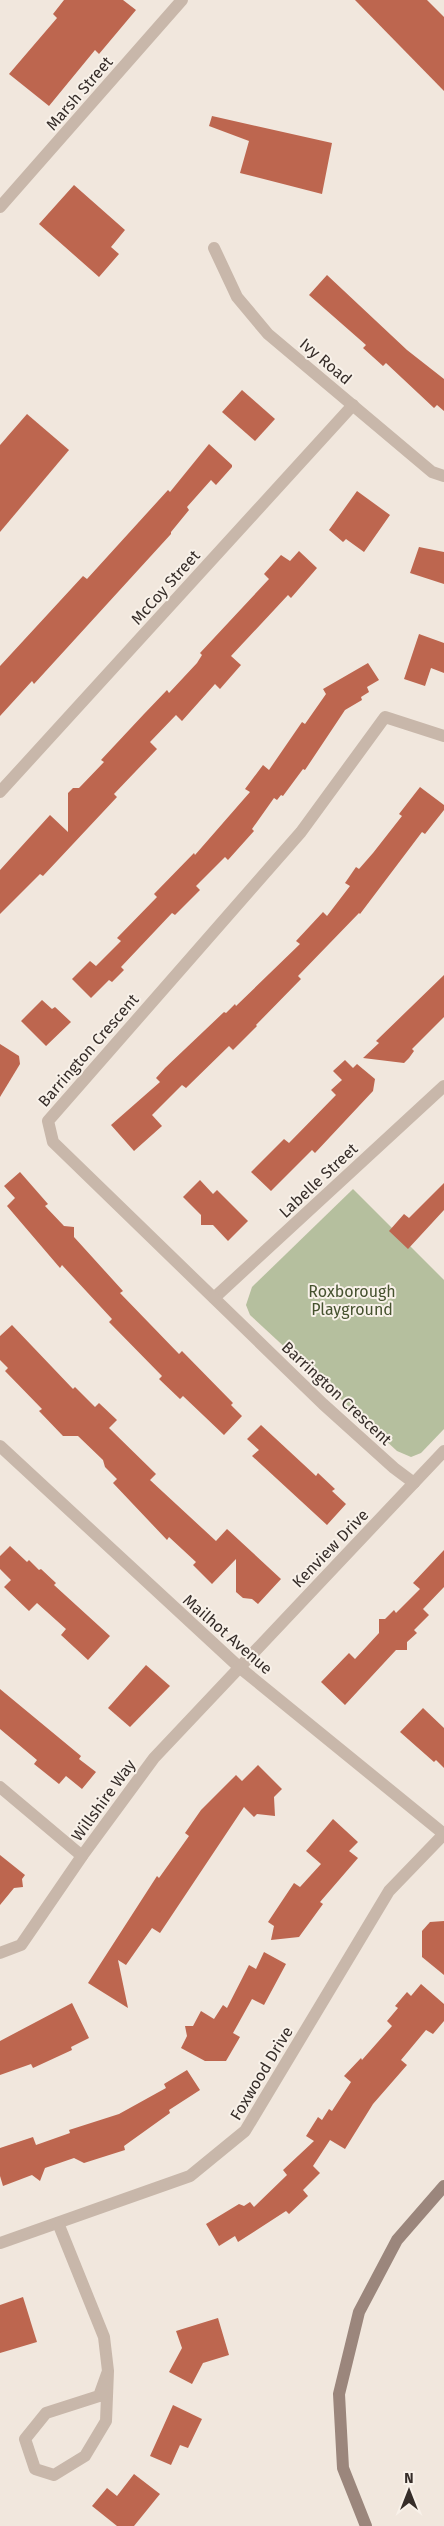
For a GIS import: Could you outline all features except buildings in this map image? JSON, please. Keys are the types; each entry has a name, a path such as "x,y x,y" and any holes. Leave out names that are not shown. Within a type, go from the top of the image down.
{"street":[{"name":"Marsh Street","path":"0,207 182,0"},
{"name":"Ivy Road","path":"214,248 237,297 268,334 432,472 444,476"},
{"name":"McCoy Street","path":"0,792 353,405"},
{"name":"Barrington Crescent","path":"414,1483 394,1468 323,1404 53,1142 48,1121 301,832 385,718 444,736"},
{"name":"Labelle Street","path":"214,1298 444,1086"},
{"name":"Mailhot Avenue","path":"0,1446 239,1667 444,1834"},
{"name":"Kenview Drive","path":"239,1667 444,1451"},
{"name":"Willshire Way","path":"0,1953 21,1945 82,1856 154,1758 239,1667"},
{"path":"0,1787 82,1856"},
{"name":"Foxwood Drive","path":"0,2243 190,2176 245,2132 389,1891 444,1834"},
{"path":"366,2526 344,2468 339,2394 359,2312 397,2240 444,2186"},
{"path":"58,2223 104,2337 108,2371 106,2421 85,2456 54,2475 35,2470 25,2439 46,2413 99,2396 108,2371"}],"green space":[{"name":"Roxborough Playground","path":"353,1189 444,1280 444,1429 421,1453 411,1457 397,1451 250,1315 246,1305 252,1287"}]}
